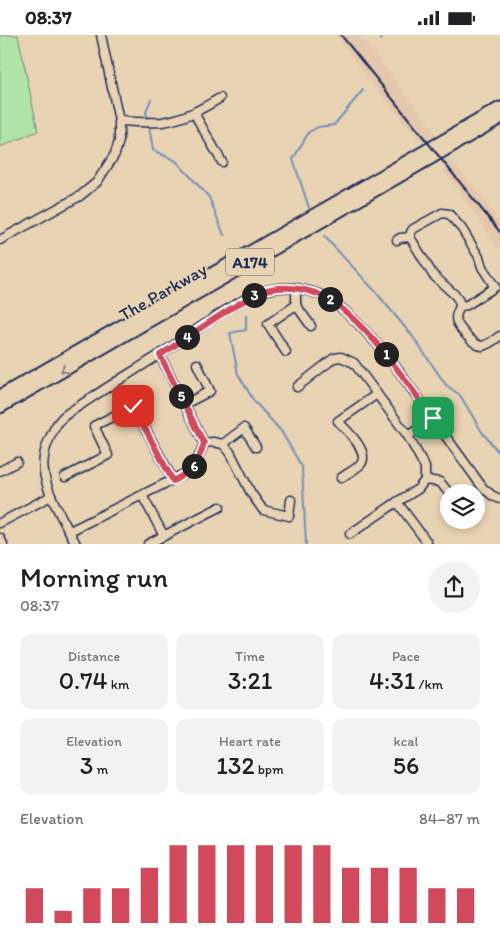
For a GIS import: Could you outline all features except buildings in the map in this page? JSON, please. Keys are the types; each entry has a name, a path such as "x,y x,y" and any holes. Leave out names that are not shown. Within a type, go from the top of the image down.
{"highway":[{"name":"The Parkway","path":"2,395 500,108"},
{"name":"The Parkway","path":"0,407 500,118"},
{"path":"0,412 18,396"}],"street":[{"path":"0,240 80,196 97,182 118,148 119,121 101,35"},
{"path":"119,121 161,122 194,113 220,98"},
{"path":"194,113 222,162"},
{"path":"460,307 467,305 498,286 482,267 479,257 462,229 449,214 439,214 413,229 410,237 433,275 459,301 460,307 456,316 460,327 480,346 500,336"},
{"path":"397,240 410,237"},
{"path":"76,544 51,496 44,473 44,456 49,438 62,418 208,323 259,293 280,288 296,288 332,300 354,320 390,359 483,488 500,499"},
{"path":"296,288 296,305 311,326"},
{"path":"286,351 268,324 296,305"},
{"path":"70,531 173,481 186,473 200,458 204,443 160,355"},
{"path":"297,387 334,358 341,357 354,363 408,436 425,467 425,480 418,489 397,501 350,534"},
{"path":"185,404 210,391 197,364"},
{"path":"341,478 361,464 363,456 361,448 338,421 377,394"},
{"path":"65,477 108,455 94,426 133,406 173,481"},
{"path":"408,436 433,418"},
{"path":"223,444 244,428 256,447"},
{"path":"204,443 223,444 230,452 251,493 263,510 289,516 291,500"},
{"path":"0,471 17,462"},
{"path":"425,480 440,482 442,484"},
{"path":"142,495 164,536"},
{"path":"0,523 51,496"},
{"path":"397,501 427,544"},
{"path":"148,544 220,507"},
{"path":"0,538 3,544"}],"shaded area":[{"path":"336,35 358,35 432,128 447,159 457,167 500,221 500,251 446,174 441,162 424,142 416,136 370,81"}],"green space":[{"path":"0,35 18,35 38,131 0,147"}],"waterway":[{"path":"381,40 383,35"},
{"path":"309,208 293,159 309,132 318,127 334,125 363,90"},
{"path":"148,121 146,112 151,99"},
{"path":"149,126 153,150 176,161 209,197 224,235"},
{"path":"324,236 375,291 413,337 446,385 460,395 482,432 500,454"},
{"path":"246,315 246,330 230,333 238,374 254,401 281,431 302,467 306,544"}],"railway":[{"path":"341,35 500,232"}],"route":[{"path":"133,406 173,481 186,473 200,458 204,443 160,355 192,333 259,293 280,288 296,288 332,300 354,320 390,359 433,418"}]}
